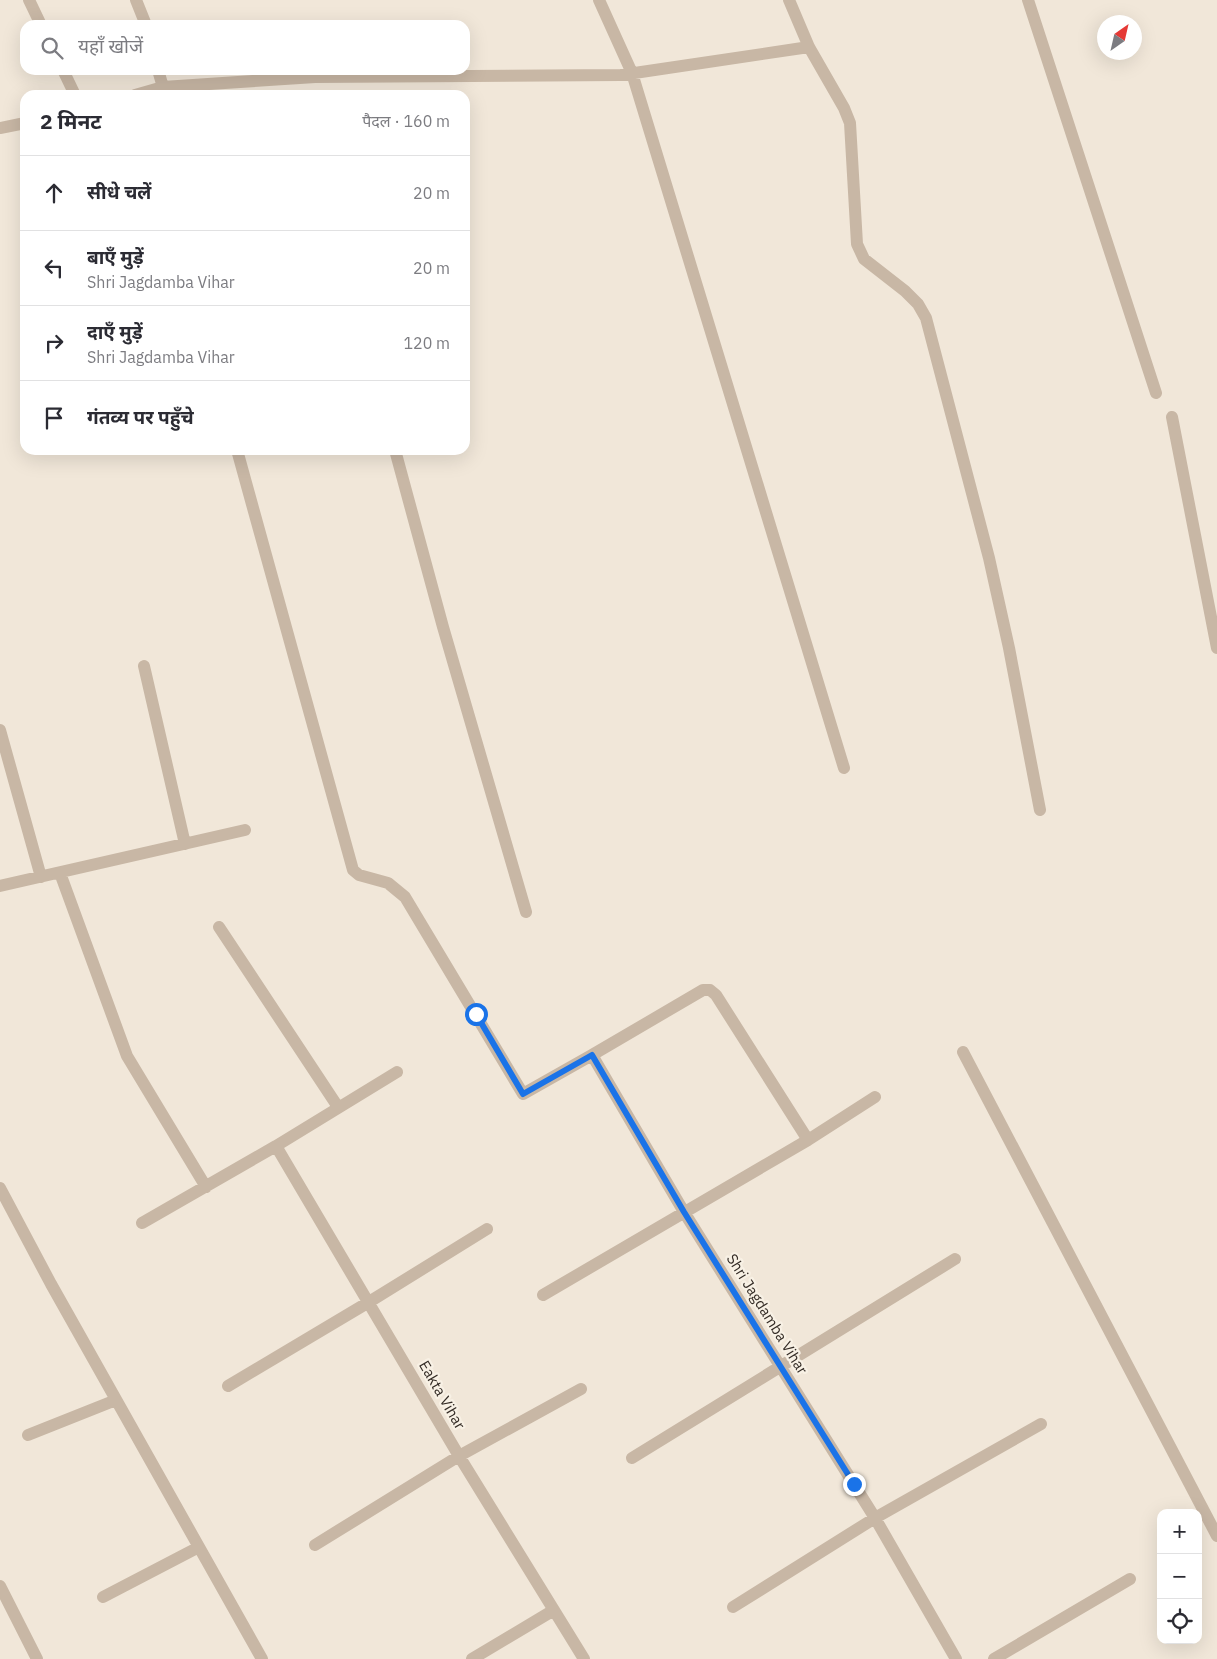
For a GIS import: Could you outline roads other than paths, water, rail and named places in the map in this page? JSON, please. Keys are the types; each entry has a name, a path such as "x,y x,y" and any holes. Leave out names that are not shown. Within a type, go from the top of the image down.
{"street":[{"path":"29,0 39,20"},
{"path":"136,0 144,20"},
{"path":"599,0 632,73 844,768"},
{"path":"789,0 809,47 844,108 850,123 857,244 860,252 864,259 906,291 918,304 926,318 989,558 1009,648 1040,810"},
{"path":"1028,0 1156,393"},
{"path":"175,90 315,77 573,76 632,73 809,47"},
{"path":"65,75 73,90"},
{"path":"159,75 164,90"},
{"path":"0,128 20,123"},
{"path":"1172,417 1217,648"},
{"path":"238,455 353,870 359,875 388,883 405,897 523,1094 703,990 710,990 716,995 808,1140"},
{"path":"396,455 443,627 526,912"},
{"path":"144,666 185,844"},
{"path":"0,730 41,877"},
{"path":"0,886 245,830"},
{"path":"60,873 127,1056 206,1187"},
{"path":"219,927 338,1108"},
{"path":"963,1052 1217,1536"},
{"name":"Shri Jagdamba Vihar","path":"592,1055 684,1212 875,1518 956,1659"},
{"path":"142,1223 276,1146 397,1072"},
{"path":"543,1295 808,1140 875,1097"},
{"name":"Eakta Vihar","path":"276,1146 459,1456 584,1659"},
{"path":"0,1188 51,1284 262,1659"},
{"path":"228,1386 487,1229"},
{"path":"632,1458 955,1259"},
{"path":"315,1545 459,1456 581,1389"},
{"path":"28,1435 116,1400"},
{"path":"734,1608 875,1518 1041,1424"},
{"path":"103,1597 199,1547"},
{"path":"994,1659 1130,1579"},
{"path":"0,1586 37,1659"},
{"path":"472,1659 554,1610"}]}
